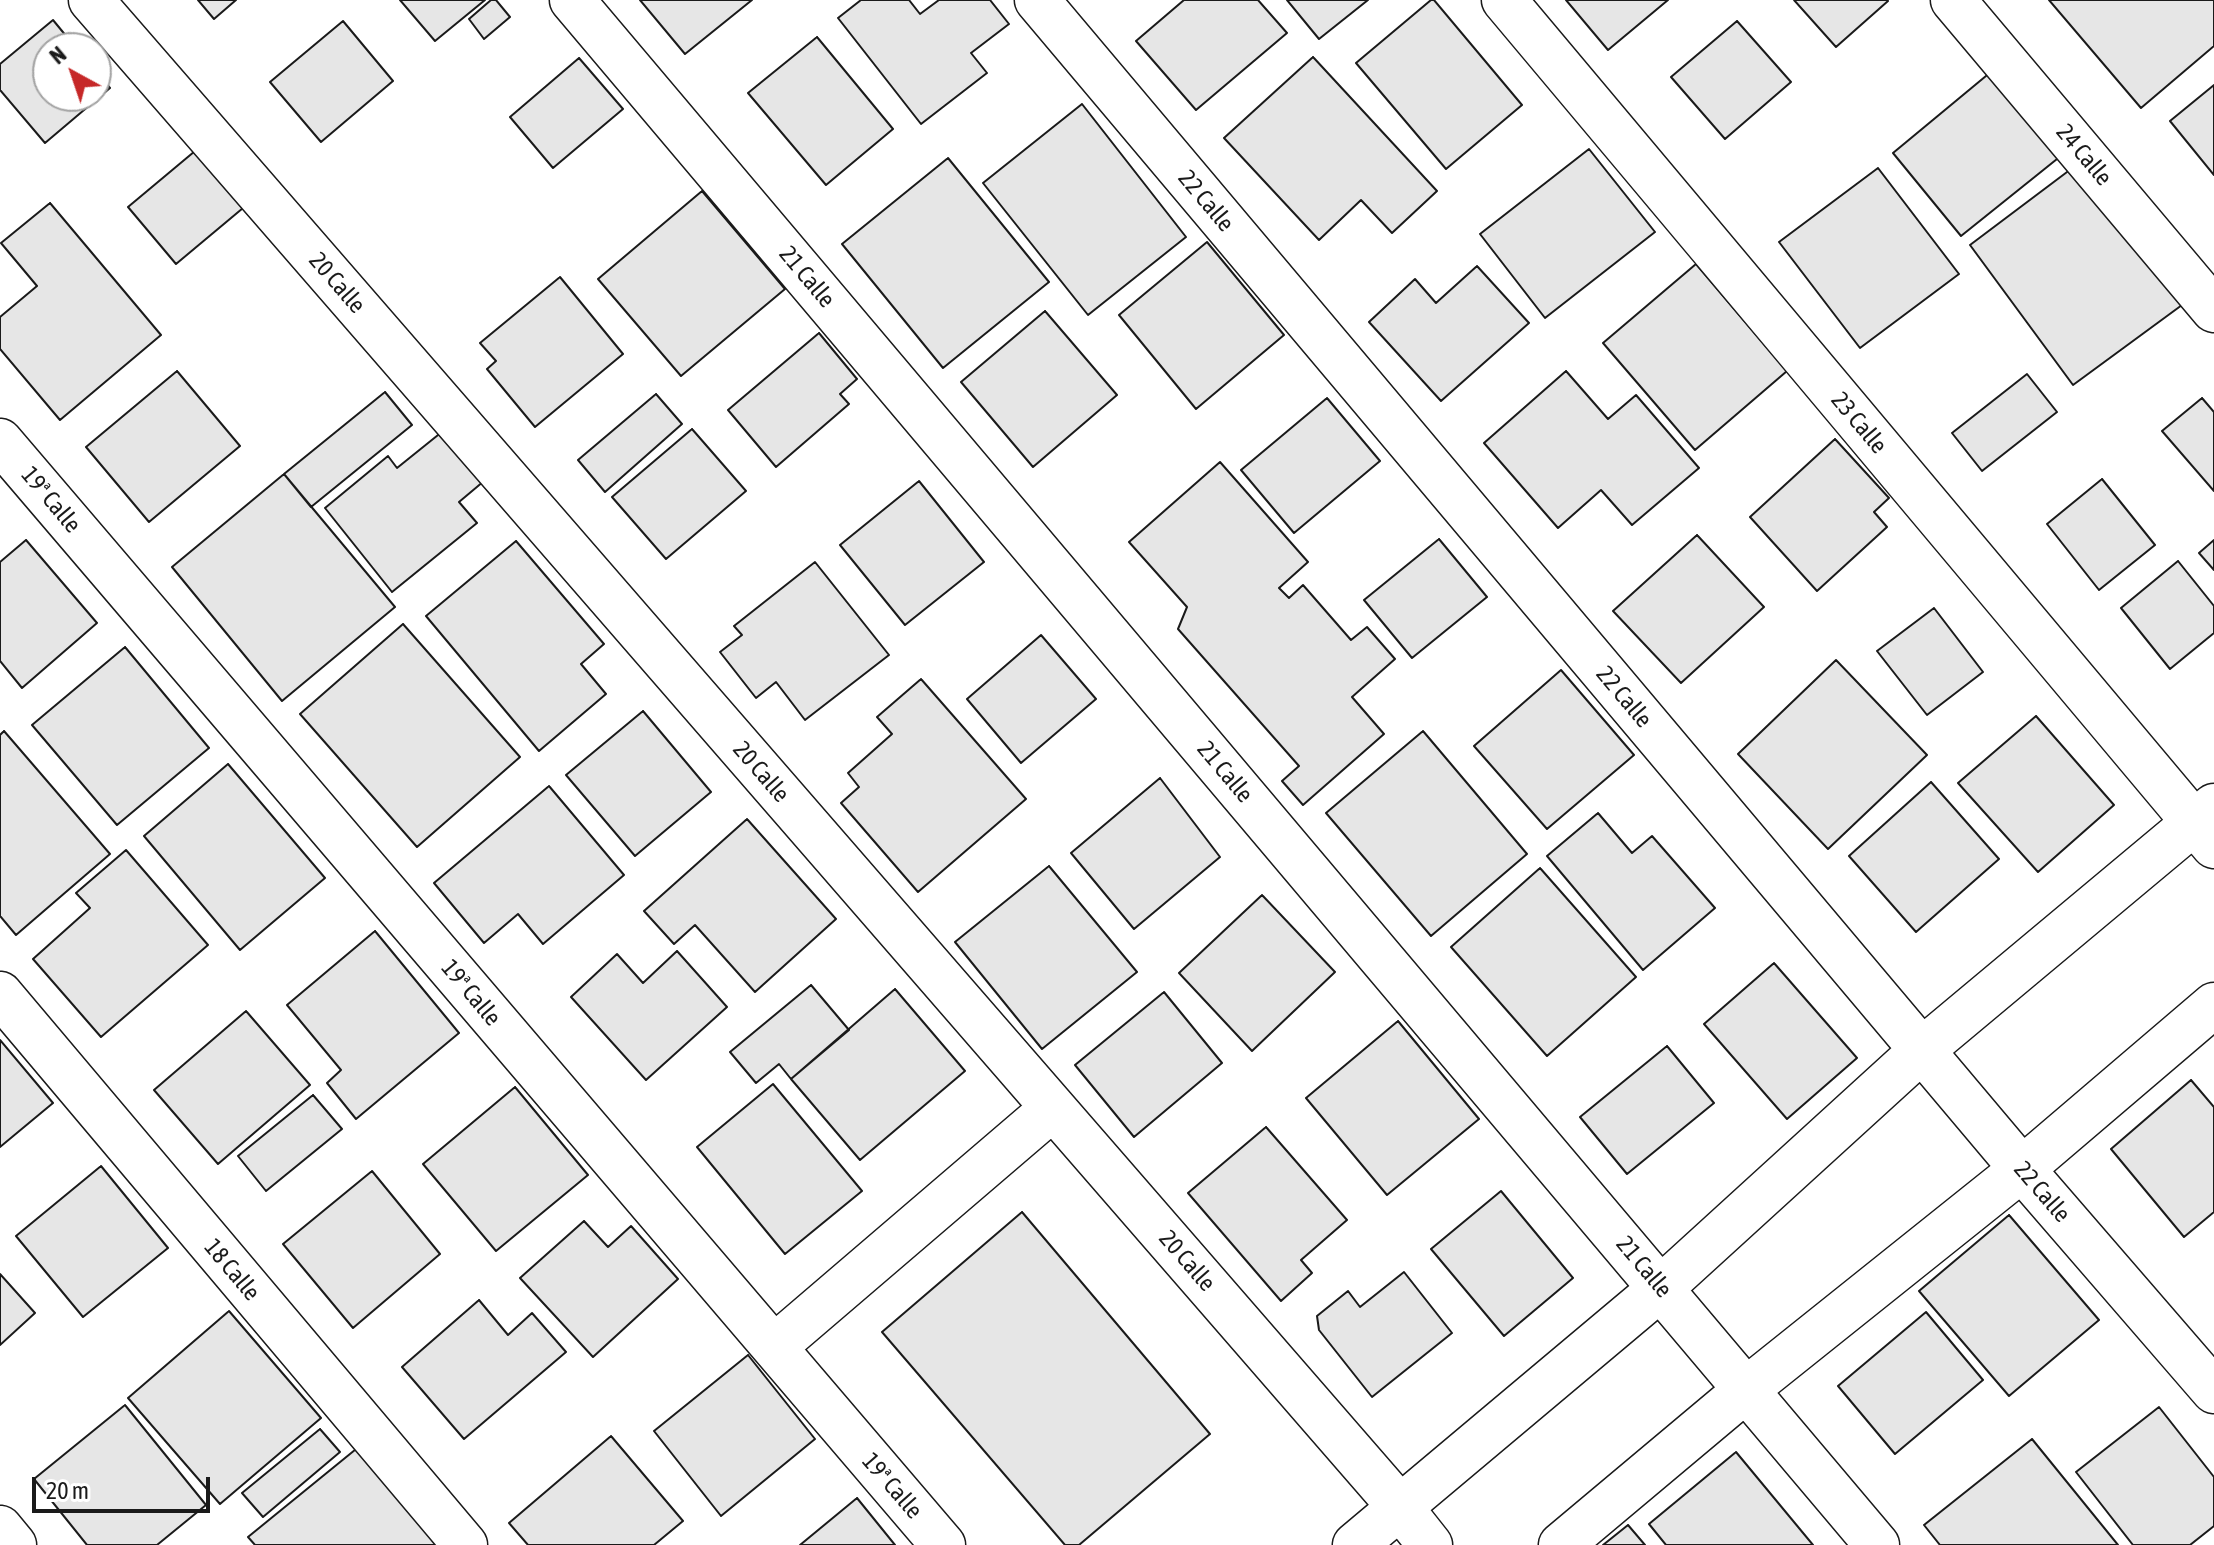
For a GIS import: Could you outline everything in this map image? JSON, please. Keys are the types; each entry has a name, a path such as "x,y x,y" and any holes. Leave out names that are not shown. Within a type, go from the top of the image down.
{"street":[{"name":"20 Calle","path":"91,0 1430,1545"},
{"name":"21 Calle","path":"572,0 1877,1545"},
{"name":"22 Calle","path":"1037,0 2022,1169 2214,1391"},
{"name":"23 Calle","path":"1504,0 2207,825"},
{"name":"24 Calle","path":"1953,0 2214,310"},
{"name":"19ª Calle","path":"0,441 943,1545"},
{"path":"1355,1545 1661,1288 1922,1050 2207,825"},
{"name":"18 Calle","path":"0,994 465,1545"},
{"path":"1561,1545 1747,1389 2022,1169 2214,1005"},
{"path":"774,1347 1053,1108"},
{"path":"0,1528 14,1545"}],"building":[{"path":"198,0 236,0 214,19"},
{"path":"400,0 485,0 435,41"},
{"path":"491,0 496,0 510,17 484,39 469,19"},
{"path":"640,0 752,0 685,54"},
{"path":"861,0 909,0 920,14 939,0 990,0 1009,24 971,53 987,73 921,124 838,18"},
{"path":"1184,0 1258,0 1287,33 1196,110 1136,41"},
{"path":"1287,0 1368,0 1319,39"},
{"path":"1431,0 1522,105 1446,169 1356,63"},
{"path":"1566,0 1668,0 1608,50"},
{"path":"1794,0 1887,0 1888,1 1836,47"},
{"path":"2049,0 2214,0 2214,46 2141,108"},
{"path":"53,20 63,32 39,32"},
{"path":"343,21 393,81 321,142 270,82"},
{"path":"1737,21 1791,82 1725,139 1671,77"},
{"path":"32,37 32,112 82,112 45,143 0,90 0,64"},
{"path":"817,37 893,129 826,185 748,93"},
{"path":"1313,57 1437,191 1392,233 1361,200 1319,240 1224,138"},
{"path":"579,58 623,109 553,168 510,117"},
{"path":"1992,71 2062,155 1961,236 1893,153"},
{"path":"2214,85 2214,175 2170,121"},
{"path":"1082,104 1186,237 1088,315 983,183"},
{"path":"201,146 249,203 176,264 128,207"},
{"path":"1589,149 1655,232 1545,318 1480,234"},
{"path":"948,158 1049,282 943,368 842,244"},
{"path":"2079,163 2182,305 2073,385 1970,245"},
{"path":"1878,168 1959,274 1860,348 1779,242"},
{"path":"702,191 785,289 681,376 598,279"},
{"path":"50,203 161,335 60,420 0,349 0,317 37,286 1,243"},
{"path":"1207,242 1284,335 1196,409 1119,315"},
{"path":"1696,264 1787,371 1695,450 1603,343"},
{"path":"1477,266 1529,323 1441,401 1369,322 1415,279 1436,303"},
{"path":"560,277 623,354 535,427 487,369 496,361 480,343"},
{"path":"1045,311 1117,395 1033,467 961,382"},
{"path":"819,333 857,379 840,394 849,404 776,467 728,410"},
{"path":"177,371 240,446 149,522 86,447"},
{"path":"1566,371 1608,419 1636,395 1699,468 1632,525 1601,490 1558,528 1484,443"},
{"path":"2027,374 2057,412 1982,471 1952,433"},
{"path":"385,392 412,425 311,507 284,474"},
{"path":"656,394 682,424 605,492 578,460"},
{"path":"1327,398 1380,461 1294,533 1241,470"},
{"path":"2202,398 2214,412 2214,491 2162,431"},
{"path":"692,429 746,491 666,559 612,497"},
{"path":"443,431 484,481 459,502 477,523 392,592 325,508 388,456 397,468"},
{"path":"1835,439 1889,498 1874,512 1887,527 1817,591 1750,517"},
{"path":"1220,462 1308,562 1279,588 1289,598 1303,585 1351,640 1367,627 1395,659 1352,697 1384,734 1303,805 1282,781 1299,766 1178,629 1187,607 1129,542"},
{"path":"284,474 395,607 282,701 172,567"},
{"path":"2102,479 2155,545 2099,590 2047,524"},
{"path":"919,481 984,562 905,625 840,545"},
{"path":"1697,535 1764,607 1681,683 1613,611"},
{"path":"1439,539 1487,597 1412,658 1364,600"},
{"path":"26,540 97,623 22,688 0,661 0,562"},
{"path":"2214,540 2214,570 2199,553"},
{"path":"516,541 604,644 581,664 606,694 539,751 426,616"},
{"path":"2178,561 2214,606 2214,633 2170,669 2121,608"},
{"path":"815,562 889,655 805,720 776,682 756,698 720,652 742,635 734,626"},
{"path":"1934,608 1983,672 1927,715 1877,651"},
{"path":"403,624 520,757 417,847 300,714"},
{"path":"1041,635 1096,699 1021,763 967,699"},
{"path":"125,647 209,748 117,825 32,725"},
{"path":"1836,660 1927,755 1828,849 1738,754"},
{"path":"1561,670 1634,755 1547,829 1474,746"},
{"path":"921,679 1026,799 918,892 841,803 859,787 848,773 892,734 877,717"},
{"path":"643,711 711,792 635,856 566,775"},
{"path":"2036,716 2114,805 2038,872 1958,783"},
{"path":"4,731 110,854 16,935 0,916 0,735"},
{"path":"1423,731 1527,854 1431,936 1326,813"},
{"path":"228,764 325,878 240,950 144,836"},
{"path":"1160,778 1220,857 1134,929 1071,853"},
{"path":"1931,782 1999,859 1916,932 1849,856"},
{"path":"549,786 624,875 543,944 518,914 484,943 434,883"},
{"path":"1598,813 1632,853 1652,836 1715,908 1643,970 1547,856"},
{"path":"747,819 836,919 755,992 695,925 674,944 644,911"},
{"path":"126,850 208,945 101,1037 33,959 90,908 76,893"},
{"path":"1049,866 1137,972 1042,1049 955,942"},
{"path":"1540,868 1636,977 1547,1056 1451,947"},
{"path":"1262,895 1335,972 1252,1051 1179,973"},
{"path":"375,931 459,1033 356,1119 327,1083 341,1070 287,1005"},
{"path":"677,951 727,1007 646,1080 571,997 617,954 643,983"},
{"path":"1774,963 1857,1058 1787,1119 1704,1024"},
{"path":"811,985 849,1030 791,1079 779,1064 756,1083 730,1052"},
{"path":"895,989 965,1071 860,1160 791,1079"},
{"path":"1164,992 1222,1063 1134,1137 1075,1065"},
{"path":"246,1011 310,1085 218,1164 154,1090"},
{"path":"1398,1021 1479,1119 1387,1195 1306,1098"},
{"path":"0,1040 53,1103 0,1147"},
{"path":"1667,1046 1714,1103 1627,1174 1580,1117"},
{"path":"2191,1080 2214,1107 2214,1212 2184,1237 2111,1149"},
{"path":"773,1084 862,1191 785,1254 697,1147"},
{"path":"515,1087 588,1175 496,1251 423,1164"},
{"path":"313,1095 342,1129 266,1191 238,1156"},
{"path":"1266,1127 1347,1220 1301,1260 1312,1273 1281,1301 1188,1193"},
{"path":"101,1166 168,1248 83,1317 16,1236"},
{"path":"372,1171 440,1254 353,1328 283,1244"},
{"path":"1501,1191 1573,1278 1504,1336 1431,1249"},
{"path":"1022,1212 1210,1434 1079,1545 1065,1545 882,1332"},
{"path":"2009,1215 2099,1320 2009,1396 1919,1291"},
{"path":"584,1221 608,1247 631,1226 678,1279 593,1357 520,1278"},
{"path":"1404,1272 1452,1333 1372,1397 1319,1330 1317,1316 1348,1291 1360,1307"},
{"path":"0,1274 35,1313 0,1345"},
{"path":"479,1300 508,1335 532,1313 566,1352 464,1439 402,1367"},
{"path":"229,1311 321,1418 220,1504 128,1398"},
{"path":"1926,1312 1983,1380 1895,1454 1838,1386"},
{"path":"748,1355 815,1439 721,1516 654,1431"},
{"path":"125,1405 206,1505 157,1545 87,1545 34,1479"},
{"path":"2159,1407 2214,1477 2214,1526 2190,1545 2133,1545 2076,1472"},
{"path":"320,1429 340,1452 263,1517 242,1493"},
{"path":"611,1436 683,1521 654,1545 528,1545 509,1523"},
{"path":"2032,1439 2118,1545 1940,1545 1924,1525"},
{"path":"361,1445 443,1545 255,1545 248,1537"},
{"path":"1736,1452 1813,1545 1666,1545 1649,1524"},
{"path":"857,1498 895,1545 800,1545"},
{"path":"1628,1525 1645,1545 1603,1545"}]}
